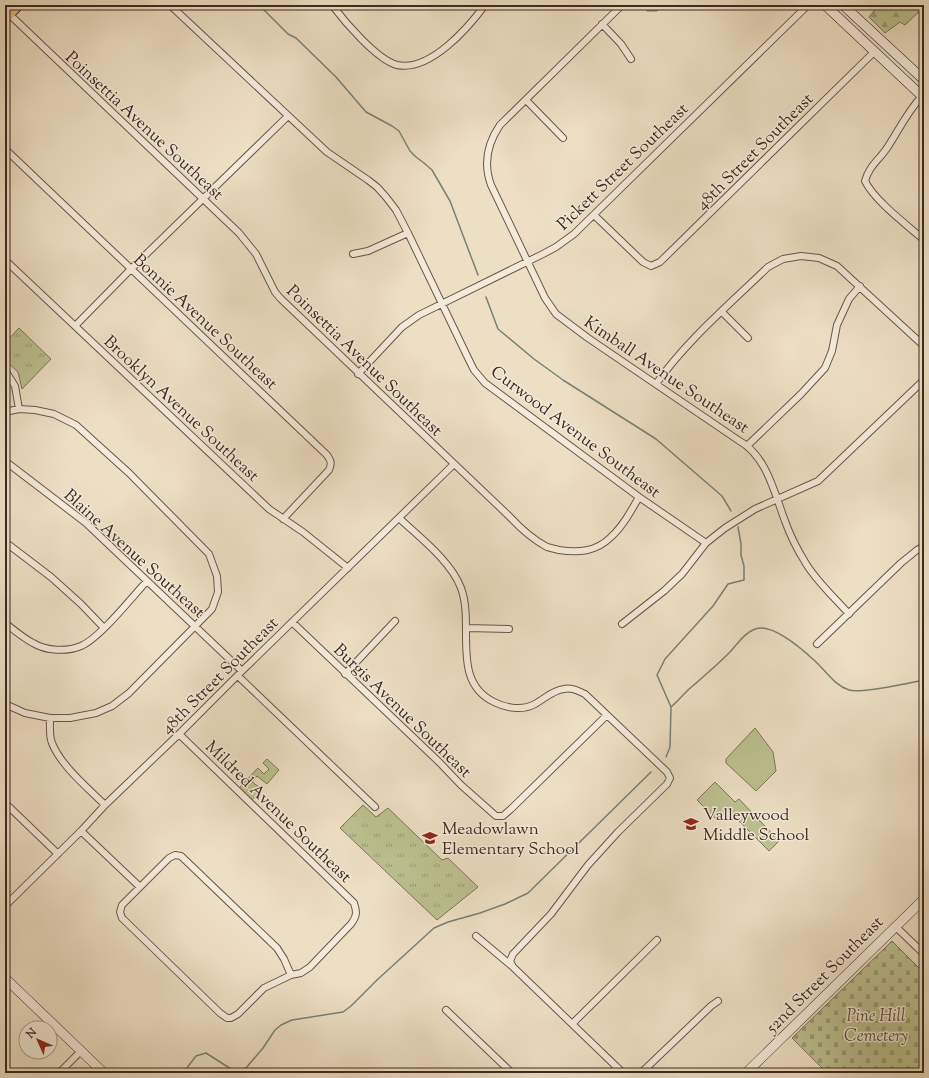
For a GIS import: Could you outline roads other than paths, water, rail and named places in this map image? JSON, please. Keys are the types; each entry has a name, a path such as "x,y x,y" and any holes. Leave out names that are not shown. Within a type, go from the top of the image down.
{"main road":[{"path":"7,13 18,5"},
{"path":"825,5 923,96"},
{"path":"843,5 924,80"},
{"name":"52nd Street Southeast","path":"746,1073 924,899"},
{"path":"5,978 104,1073"}],"street":[{"name":"Curwood Avenue Southeast","path":"170,5 327,152 377,187 396,210 468,360 474,370 486,383 639,497 706,543"},
{"path":"332,5 340,17 375,51 388,61 398,65 409,65 422,62 433,56 455,39 485,5"},
{"path":"563,138 526,100 622,5"},
{"name":"Pickett Street Southeast","path":"358,374 402,327 419,315 565,242 808,5"},
{"name":"Poinsettia Avenue Southeast","path":"7,13 204,199 250,246 256,254 275,292 280,298 522,530 549,548 581,552 593,549 610,538 617,531 639,497"},
{"path":"602,24 621,44 631,59"},
{"name":"48th Street Southeast","path":"594,215 643,262 651,266 666,258 874,52"},
{"path":"923,96 906,115 886,150 867,173 865,181 868,188 924,240"},
{"name":"Kimball Avenue Southeast","path":"526,100 500,125 488,150 486,164 489,180 545,298 556,314 588,338 748,445 771,480 794,542 806,564 849,614"},
{"path":"74,326 288,116"},
{"name":"Bonnie Avenue Southeast","path":"5,149 131,269 168,302 331,460 332,465 329,470 283,519"},
{"path":"353,254 368,251 408,233"},
{"path":"656,384 668,367 768,267 783,259 801,256 819,258 838,266 924,346"},
{"name":"Brooklyn Avenue Southeast","path":"5,260 269,509 303,532 348,568"},
{"path":"748,445 801,394 825,368 832,351 837,325 849,299 860,286"},
{"path":"722,312 748,338"},
{"path":"5,370 15,386 19,409"},
{"path":"622,624 664,591 682,574 706,543 739,517 818,481 924,380"},
{"path":"5,412 19,409 35,410 54,414 76,425 129,473 209,554 217,576 218,592 212,609 129,693 113,705 96,713 77,717 50,718 25,713 5,704"},
{"name":"Blaine Avenue Southeast","path":"5,461 86,523 194,626 240,674 375,807"},
{"name":"48th Street Southeast","path":"5,906 81,831 105,805 454,464"},
{"path":"399,518 454,573 461,589 465,604 468,669 475,687 483,695 492,702 502,706 517,708 533,705 552,693 564,688 574,689 585,694 667,772 670,778 667,784 618,832 588,865 551,914 513,954 510,961 513,967"},
{"path":"5,542 51,577 81,604 104,628"},
{"path":"817,644 901,563 916,550 924,546"},
{"path":"5,623 33,644 44,648 55,650 81,646 104,628 147,581"},
{"path":"345,674 395,621"},
{"name":"Burgis Avenue Southeast","path":"292,622 345,674 435,757 461,785 496,816 503,816 511,809 607,715"},
{"path":"467,628 509,629"},
{"path":"50,718 52,742 59,755 70,769 105,805"},
{"name":"Mildred Avenue Southeast","path":"179,734 354,902 357,911 356,917 350,924 310,967 301,973 291,975"},
{"path":"5,803 58,854"},
{"path":"81,831 140,887"},
{"path":"176,855 181,856 277,948 291,975 264,988 238,1014 231,1018 226,1018 220,1014 122,918 120,912 122,905 140,887 169,858 176,855"},
{"path":"895,926 924,954"},
{"path":"476,936 513,967 623,1073"},
{"path":"572,1024 657,940"},
{"path":"641,1073 718,1000"},
{"path":"446,1010 512,1073"},
{"path":"59,1073 81,1051"}],"water":[{"path":"657,5 657,11 647,11 647,6"}],"waterway":[{"path":"259,5 288,34 296,38 336,77 366,112 399,131 410,151 432,170 450,201 478,275"},
{"path":"486,297 498,329 534,359 563,380 656,439 722,496 731,511"},
{"path":"666,757 670,747 671,707 657,675 665,659 713,606 728,584 744,580 744,566 741,555 738,527"},
{"path":"671,707 724,658 746,634 760,628 777,632 786,637 815,661 839,685 849,690 864,691 924,680"},
{"path":"183,1073 196,1056 206,1053 231,1069 240,1070 246,1068 263,1048 275,1030 281,1025 292,1020 343,1012 434,928 448,922 505,904 528,893 651,772"}],"place":[{"name":"Valleywood Middle School","path":"691,824"},
{"name":"Meadowlawn Elementary School","path":"430,838"}],"park label":[{"name":"Pine Hill Cemetery","path":"876,1025"}]}
